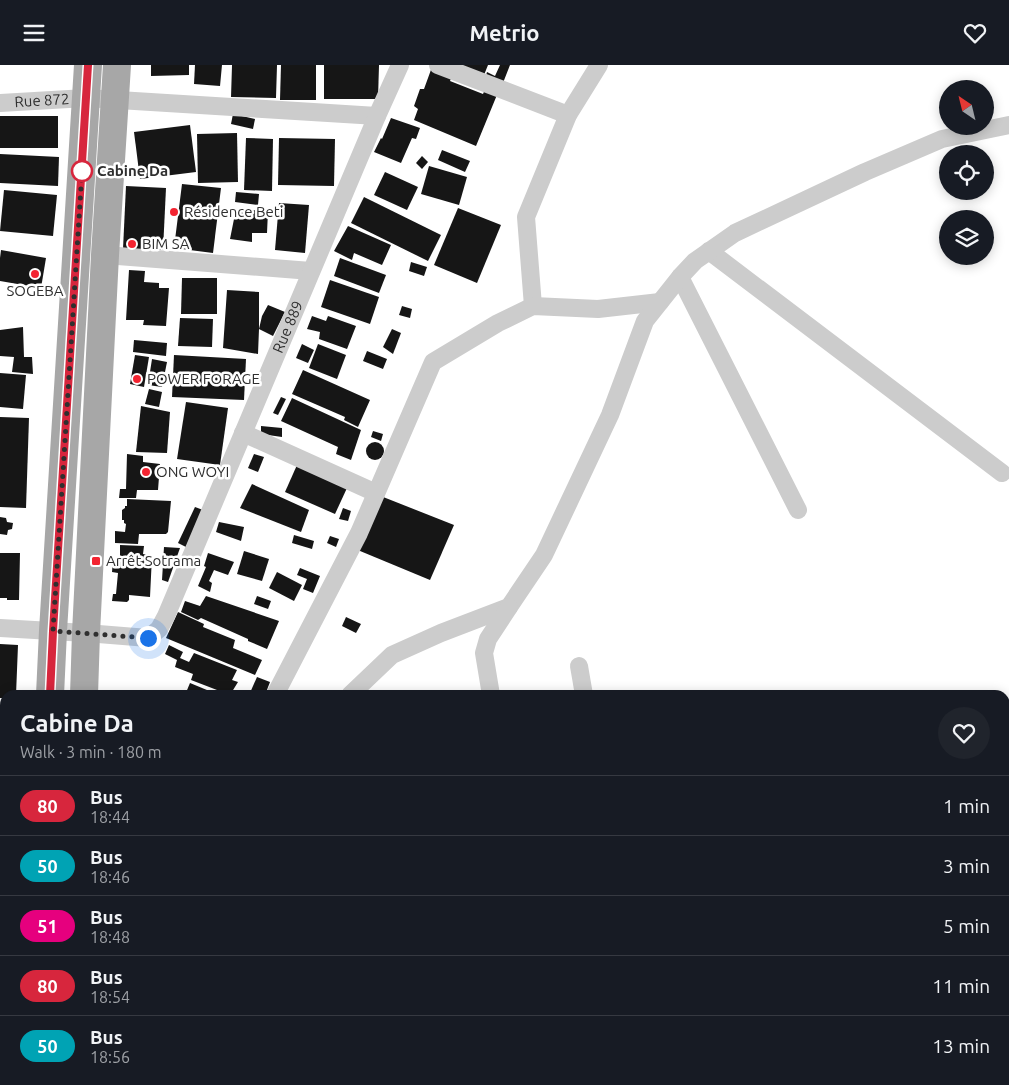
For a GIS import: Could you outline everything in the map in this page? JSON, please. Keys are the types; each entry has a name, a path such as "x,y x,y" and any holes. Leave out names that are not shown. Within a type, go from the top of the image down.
{"main road":[{"path":"50,690 88,65"},
{"path":"84,690 105,255 117,65"}],"street":[{"name":"Rue 889","path":"86,633 148,638 159,629 166,617 311,271 400,65"},
{"path":"438,65 568,115"},
{"path":"533,306 526,217 568,115 599,65"},
{"name":"Rue 872","path":"0,103 86,98 116,99 377,116"},
{"path":"490,690 484,653 488,639 544,555 610,415 645,321 680,277 695,261 735,233 865,172 942,139 1009,125"},
{"path":"709,251 1002,473"},
{"path":"105,255 311,271"},
{"path":"680,277 798,510"},
{"path":"278,690 359,533 433,362 498,323 533,306 598,309 660,302"},
{"path":"243,433 376,493"},
{"path":"355,690 392,655 441,633 509,607"},
{"path":"0,628 86,633"},
{"path":"579,666 583,690"}],"building":[{"path":"151,65 189,65 189,75 151,76"},
{"path":"195,65 222,65 220,86 194,84"},
{"path":"232,65 277,65 276,98 231,97"},
{"path":"281,65 316,65 316,100 280,100"},
{"path":"324,65 379,65 378,99 324,99"},
{"path":"443,65 488,65 482,80"},
{"path":"500,65 510,65 501,88 484,82 487,72 495,76"},
{"path":"432,67 452,76 450,81 483,94 487,85 499,90 476,146 414,120 418,109 414,106 420,89 424,89"},
{"path":"233,114 255,119 253,129 231,124"},
{"path":"0,116 58,116 58,148 0,148"},
{"path":"391,118 420,128 416,139 412,138 401,163 374,152"},
{"path":"190,125 196,172 140,179 134,132"},
{"path":"237,133 238,182 198,183 197,134"},
{"path":"246,138 273,139 272,191 244,190"},
{"path":"279,138 335,139 334,186 278,185"},
{"path":"442,150 470,161 465,172 438,160"},
{"path":"0,154 59,157 58,186 0,183"},
{"path":"422,156 428,162 422,169 416,163"},
{"path":"429,166 467,177 459,205 421,194"},
{"path":"385,172 418,187 407,210 374,195"},
{"path":"182,184 221,188 213,253 174,248"},
{"path":"126,186 166,188 163,250 123,249"},
{"path":"4,190 57,195 53,236 0,231"},
{"path":"236,192 259,194 258,205 235,202"},
{"path":"364,197 441,235 428,261 351,223"},
{"path":"279,203 309,205 305,253 275,250"},
{"path":"458,208 501,225 477,283 434,265"},
{"path":"236,209 268,211 267,233 252,233 252,242 230,239"},
{"path":"348,226 391,245 382,265 354,253 352,260 334,251"},
{"path":"1,250 46,258 41,288 0,281"},
{"path":"340,258 386,275 379,293 334,276"},
{"path":"411,262 427,267 424,276 409,271"},
{"path":"129,270 145,271 144,282 159,283 159,288 169,288 166,326 143,325 144,320 126,320"},
{"path":"182,278 217,278 217,314 181,314"},
{"path":"330,280 379,297 370,324 321,307"},
{"path":"227,290 259,292 258,354 223,348"},
{"path":"268,305 285,312 273,336 259,329 262,316"},
{"path":"402,306 412,309 410,318 399,315"},
{"path":"312,316 326,321 328,316 356,326 347,349 319,339 320,332 307,329"},
{"path":"180,318 213,319 212,347 178,346"},
{"path":"23,327 24,357 32,357 33,374 12,372 14,357 0,356 0,330"},
{"path":"392,329 401,333 393,354 383,347"},
{"path":"134,340 167,343 166,356 133,352"},
{"path":"302,344 314,350 308,363 296,358"},
{"path":"318,344 346,355 337,379 309,368"},
{"path":"367,351 387,359 383,369 363,361"},
{"path":"135,355 149,357 144,387 130,384"},
{"path":"174,355 246,359 244,400 172,397"},
{"path":"152,359 167,362 162,387 148,385"},
{"path":"303,370 370,400 358,427 344,420 345,417 292,394"},
{"path":"0,373 26,375 23,409 0,407"},
{"path":"149,389 162,392 159,407 145,404"},
{"path":"281,397 286,399 278,415 273,413"},
{"path":"292,398 361,430 351,460 336,454 338,447 281,421"},
{"path":"186,402 228,408 220,465 177,459"},
{"path":"141,406 170,412 167,453 136,452"},
{"path":"0,417 29,418 26,508 0,507"},
{"path":"261,426 282,428 282,437 261,434"},
{"path":"373,431 383,434 381,441 371,437"},
{"path":"371,442 379,442 384,447 382,458 371,460 366,455 366,447"},
{"path":"127,454 143,456 143,462 160,464 158,490 137,490 136,498 119,498 120,489 126,489"},
{"path":"254,454 264,457 258,472 248,468"},
{"path":"297,465 347,488 335,514 285,492"},
{"path":"252,484 309,510 301,532 240,508"},
{"path":"368,491 454,525 430,580 348,546"},
{"path":"127,499 171,501 168,532 166,534 139,534 138,544 115,543 115,531 125,532 126,524 122,520 122,510 127,506"},
{"path":"195,507 203,510 186,547 178,543"},
{"path":"343,508 351,511 348,521 339,519"},
{"path":"0,517 6,518 7,522 13,523 12,529 8,530 7,535 0,534"},
{"path":"219,522 244,527 241,541 216,532"},
{"path":"294,535 314,541 312,549 292,543"},
{"path":"330,536 339,539 336,547 327,543"},
{"path":"120,545 144,546 143,554 152,556 150,597 129,595 127,602 112,601 113,594 116,594 118,573 112,572 113,560 120,560"},
{"path":"164,547 180,548 168,582 162,580"},
{"path":"244,551 269,559 262,581 237,574"},
{"path":"0,553 20,553 19,600 0,598"},
{"path":"208,553 234,562 228,575 214,570 209,581 212,583 210,592 198,586 206,567 204,566"},
{"path":"300,568 320,576 313,593 303,589 307,579 297,575"},
{"path":"277,572 302,585 294,601 269,588"},
{"path":"206,596 279,621 267,649 201,618 198,620 181,612 185,601 200,606"},
{"path":"257,596 271,601 268,609 254,604"},
{"path":"178,612 204,624 203,627 235,640 233,648 262,660 255,675 166,638"},
{"path":"346,617 361,624 356,633 342,626"},
{"path":"0,644 18,645 16,690 0,690"},
{"path":"169,645 183,652 180,658 189,662 194,653 237,670 232,680 238,682 233,690 217,690 191,680 193,674 175,667 177,660 165,654"},
{"path":"257,677 270,682 267,690 251,690"},
{"path":"190,683 207,690 187,690"}],"bus line":[{"name":"80","path":"50,690 88,65"}],"place":[{"name":"Cabine Da","path":"82,171"},
{"name":"Résidence Beti","path":"174,212"},
{"name":"BIM SA","path":"132,244"},
{"name":"SOGEBA","path":"35,274"},
{"name":"POWER FORAGE","path":"137,379"},
{"name":"ONG WOYI","path":"146,472"},
{"name":"Arrêt Sotrama","path":"96,561"}],"route":[{"path":"82,171 53,631 148,638"}]}
